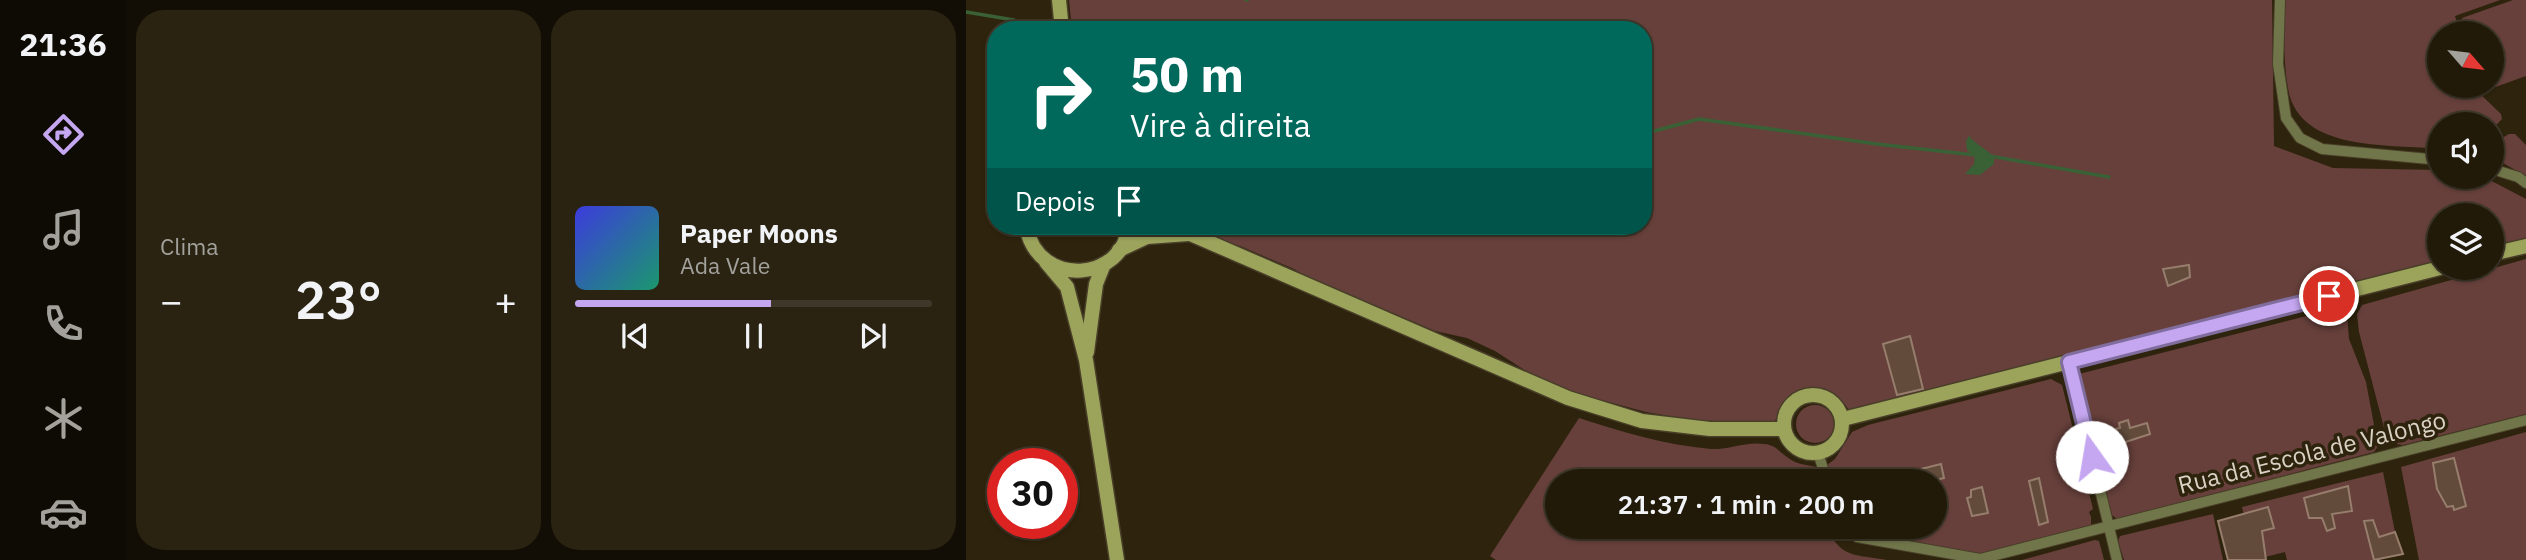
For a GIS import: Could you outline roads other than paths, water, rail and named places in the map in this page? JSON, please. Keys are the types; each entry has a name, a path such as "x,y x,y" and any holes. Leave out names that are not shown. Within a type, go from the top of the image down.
{"street":[{"path":"1059,0 1061,21"},
{"path":"2280,0 2278,64 2286,118 2300,138 2322,149 2427,159"},
{"path":"2504,173 2526,183"},
{"path":"1029,235 1033,247 1067,287 1086,360 1117,560"},
{"path":"1119,250 1125,235"},
{"path":"1046,262 1065,270 1085,271 1104,264 1119,250 1147,237 1174,235"},
{"path":"1190,235 1568,398 1642,421 1710,429 1784,429"},
{"path":"2504,251 2526,246"},
{"path":"1086,360 1096,284 1104,264"},
{"path":"1843,419 2427,271"},
{"path":"2069,362 2117,560"},
{"path":"1809,395 1818,395 1834,403 1843,419 1840,437 1827,450 1818,453 1809,453 1793,445 1784,429 1784,420 1792,403 1809,395"},
{"name":"Rua da Escola de Valongo","path":"1868,539 1980,559 2526,420"},
{"path":"1818,453 1823,469"}],"waterway":[{"path":"966,12 1016,21"},
{"path":"1652,132 1699,119 1975,155"},
{"path":"1990,156 2109,177"}]}
